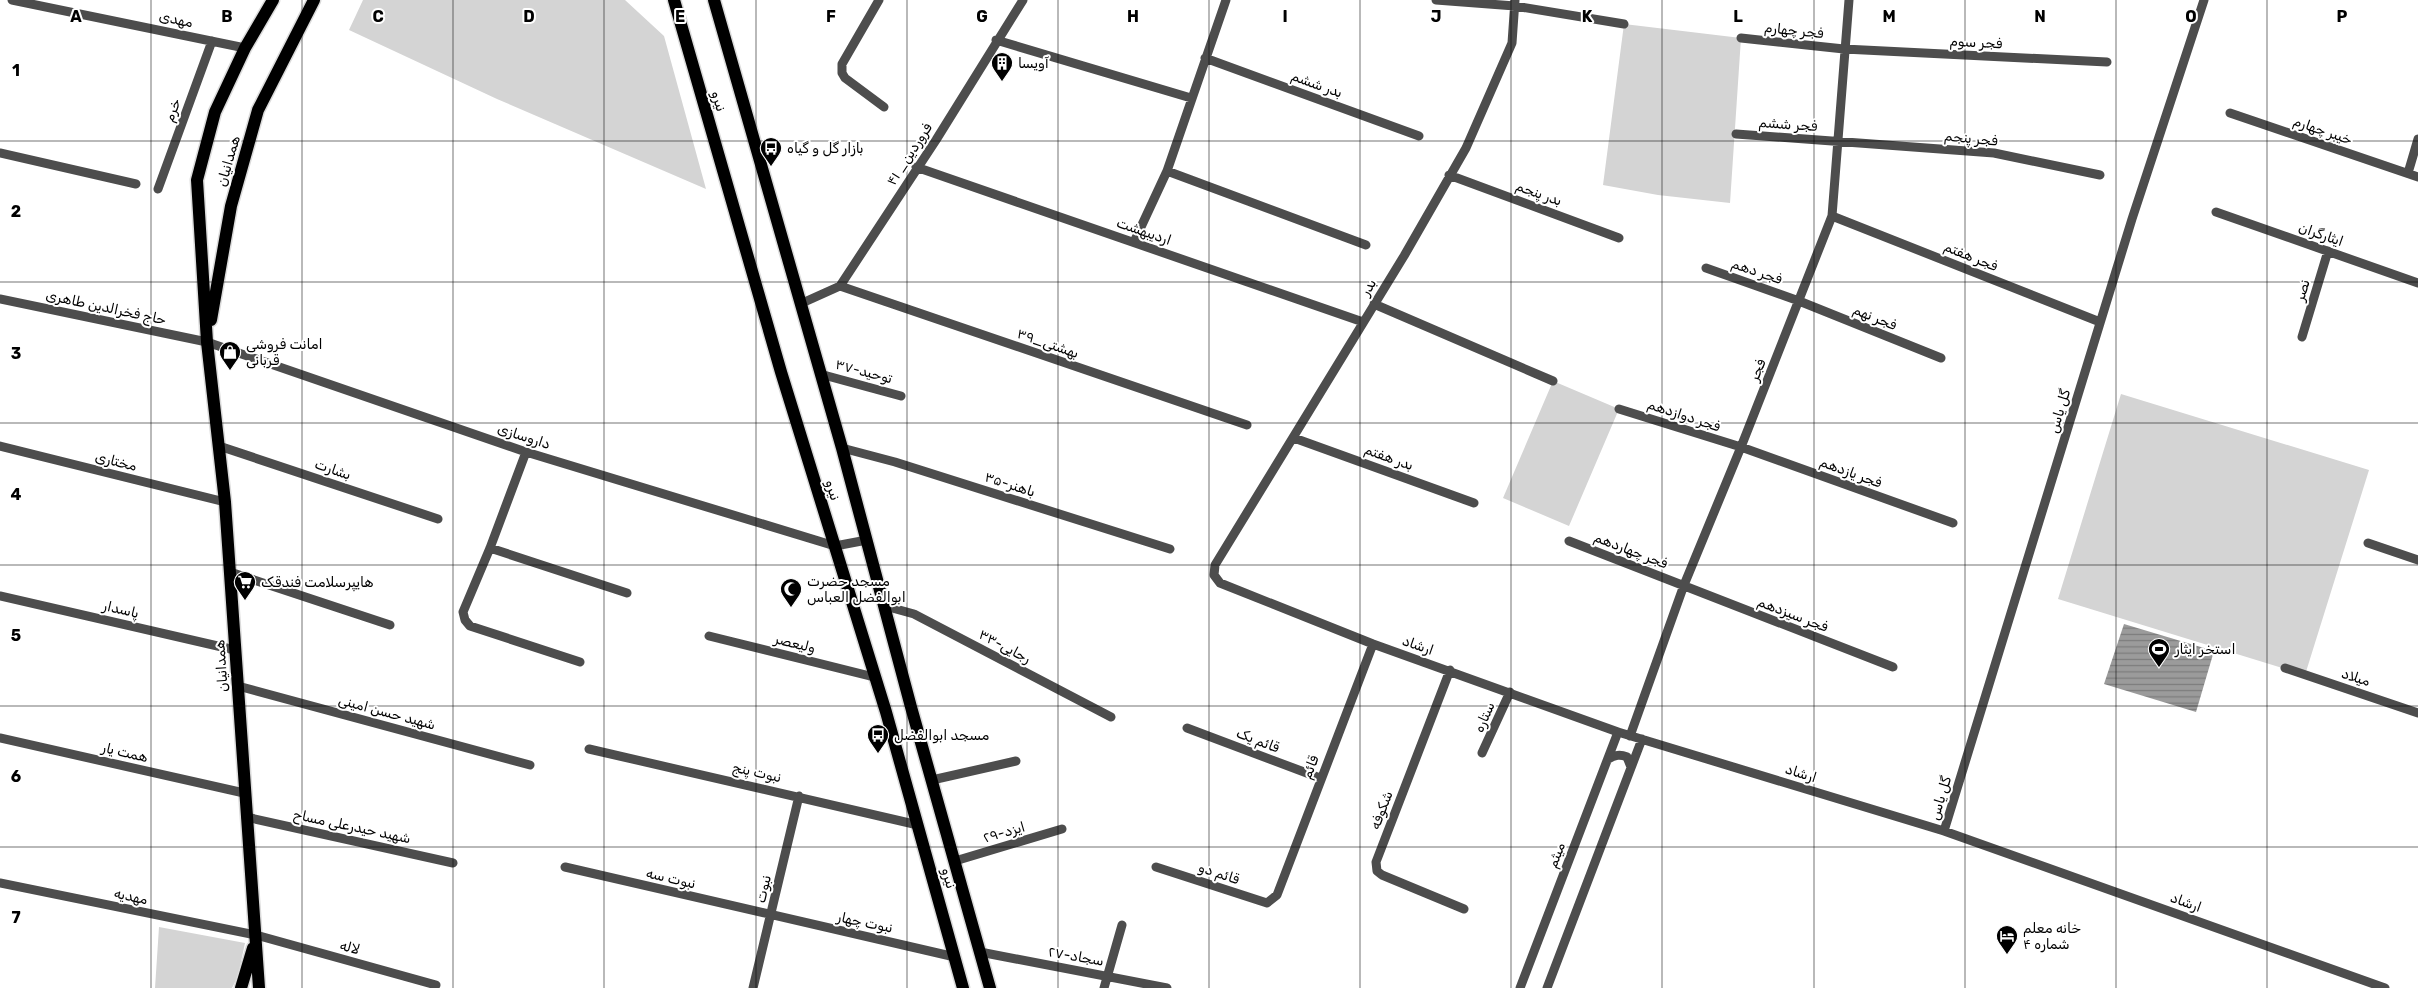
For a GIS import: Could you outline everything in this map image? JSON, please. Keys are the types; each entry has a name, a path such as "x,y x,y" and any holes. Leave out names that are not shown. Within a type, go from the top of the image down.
{"main road":[{"name":"همدانیان","path":"259,988 225,502 207,342 197,180 215,112 246,48 273,0"},
{"name":"همدانیان","path":"207,342 231,206 258,110 314,0"},
{"name":"نیرو","path":"674,0 781,372 918,825 963,988"},
{"name":"نیرو","path":"716,1 842,448 990,988"},
{"path":"241,988 256,936"}],"street":[{"name":"مهدی","path":"12,0 246,48"},
{"path":"877,0 842,64 842,73 845,78 884,107"},
{"name":"۴۱ _فروردین","path":"840,286 916,167 936,140 996,40 1023,0"},
{"path":"1134,242 1167,171 1226,0"},
{"path":"1436,0 1515,3 1624,24"},
{"name":"فجر","path":"1630,736 1684,586 1832,216 1849,0"},
{"name":"گل یاس","path":"1944,831 2132,219 2204,0"},
{"name":"بدر","path":"1214,576 1215,565 1294,438 1466,148 1512,43 1515,3"},
{"name":"فجر چهارم","path":"1741,38 1844,49"},
{"path":"996,40 1191,98"},
{"name":"خرم","path":"158,189 212,41"},
{"name":"فجر سوم","path":"1844,49 2107,62"},
{"name":"بدر ششم","path":"1205,58 1419,136"},
{"name":"خیبر چهارم","path":"2230,113 2418,177"},
{"name":"فجر ششم","path":"1736,134 1837,141"},
{"path":"2408,173 2418,139"},
{"name":"فجر پنجم","path":"1837,141 1994,153 2100,175"},
{"path":"0,153 136,184"},
{"name":"اردیبهشت","path":"916,167 1363,322"},
{"path":"1167,171 1366,245"},
{"name":"بدر پنجم","path":"1449,175 1619,238"},
{"name":"ایثارگران","path":"2216,212 2418,283"},
{"name":"فجر هفتم","path":"1832,216 2100,322"},
{"name":"نصر","path":"2302,337 2328,251"},
{"name":"فجر دهم","path":"1706,268 1799,301"},
{"path":"800,304 840,286"},
{"name":"۳۹_بهشتی","path":"840,286 1247,426"},
{"name":"حاج فخرالدین طاهری","path":"0,299 207,342"},
{"name":"فجر نهم","path":"1799,301 1940,358"},
{"path":"1374,304 1553,381"},
{"name":"داروسازی","path":"207,342 526,452 835,546"},
{"name":"۳۷-توحید","path":"820,374 901,396"},
{"name":"فجر دوازدهم","path":"1619,409 1741,447"},
{"name":"بدر هفتم","path":"1294,438 1474,503"},
{"name":"مختاری","path":"0,446 225,502"},
{"name":"بشارت","path":"219,446 438,519"},
{"name":"فجر یازدهم","path":"1741,447 1953,523"},
{"name":"۳۵-باهنر","path":"842,448 895,462 1170,549"},
{"path":"526,452 490,548 463,612 465,620 470,626 580,662"},
{"path":"835,546 867,540"},
{"name":"فجر چهاردهم","path":"1569,541 1684,586"},
{"path":"2368,543 2418,560"},
{"path":"490,548 627,594"},
{"path":"230,572 390,625"},
{"name":"ارشاد","path":"1214,576 1220,584 1373,644 1450,670 1618,732 1944,831 2385,988"},
{"name":"فجر سیزدهم","path":"1684,586 1893,667"},
{"name":"پاسدار","path":"0,596 235,650"},
{"name":"۳۳-رجایی","path":"885,606 914,614 1111,717"},
{"name":"ولیعصر","path":"709,636 874,677"},
{"name":"قائم","path":"1273,899 1277,895 1320,778 1373,644"},
{"name":"میلاد","path":"2284,668 2418,711"},
{"name":"شکوفه","path":"1450,670 1376,862 1377,871 1382,875 1464,909"},
{"name":"شهید حسن امینی","path":"238,686 530,765"},
{"name":"ستاره","path":"1482,753 1510,692"},
{"name":"قائم یک","path":"1187,728 1320,778"},
{"name":"میثم","path":"1520,988 1618,732"},
{"name":"همت یار","path":"0,738 244,793"},
{"path":"1547,988 1642,739"},
{"name":"نبوت پنج","path":"589,749 918,825"},
{"path":"1608,759 1616,755 1623,755 1628,757 1631,767"},
{"path":"932,780 1016,760"},
{"name":"نبوت","path":"753,988 799,796"},
{"name":"شهید حیدرعلی مساح","path":"246,817 453,862"},
{"name":"۲۹-ایزد","path":"955,861 1062,829"},
{"name":"نبوت سه","path":"565,867 770,916"},
{"name":"قائم دو","path":"1156,867 1267,903 1273,899"},
{"name":"مهدیه","path":"0,883 256,936"},
{"name":"نبوت چهار","path":"770,916 954,957"},
{"path":"1104,988 1122,925"},
{"name":"لاله","path":"256,936 436,985"},
{"name":"۲۷-سجاد","path":"980,952 1167,988"}],"shaded area":[{"path":"363,0 625,0 664,36 706,189 497,99 349,30"},
{"path":"1624,24 1741,38 1730,203 1658,195 1603,185"},
{"path":"1553,381 1619,409 1569,526 1503,498"},
{"path":"2121,394 2369,470 2305,675 2058,599"},
{"name":"استخر ایثار","path":"2124,624 2214,651 2196,712 2104,684"},
{"path":"159,927 245,943 238,976 232,988 155,988"}],"place":[{"name":"آویسا","path":"1002,82"},
{"name":"بازار گل و گیاه","path":"771,167"},
{"name":"امانت فروشی قربانی","path":"230,371"},
{"name":"هایپرسلامت فندقک","path":"245,601"},
{"name":"مسجد حضرت ابوالفضل العباس","path":"791,608"},
{"name":"استخر ایثار","path":"2159,668"},
{"name":"مسجد ابوالفضل","path":"878,754"},
{"name":"خانه معلم شماره ۴","path":"2007,955"}]}
